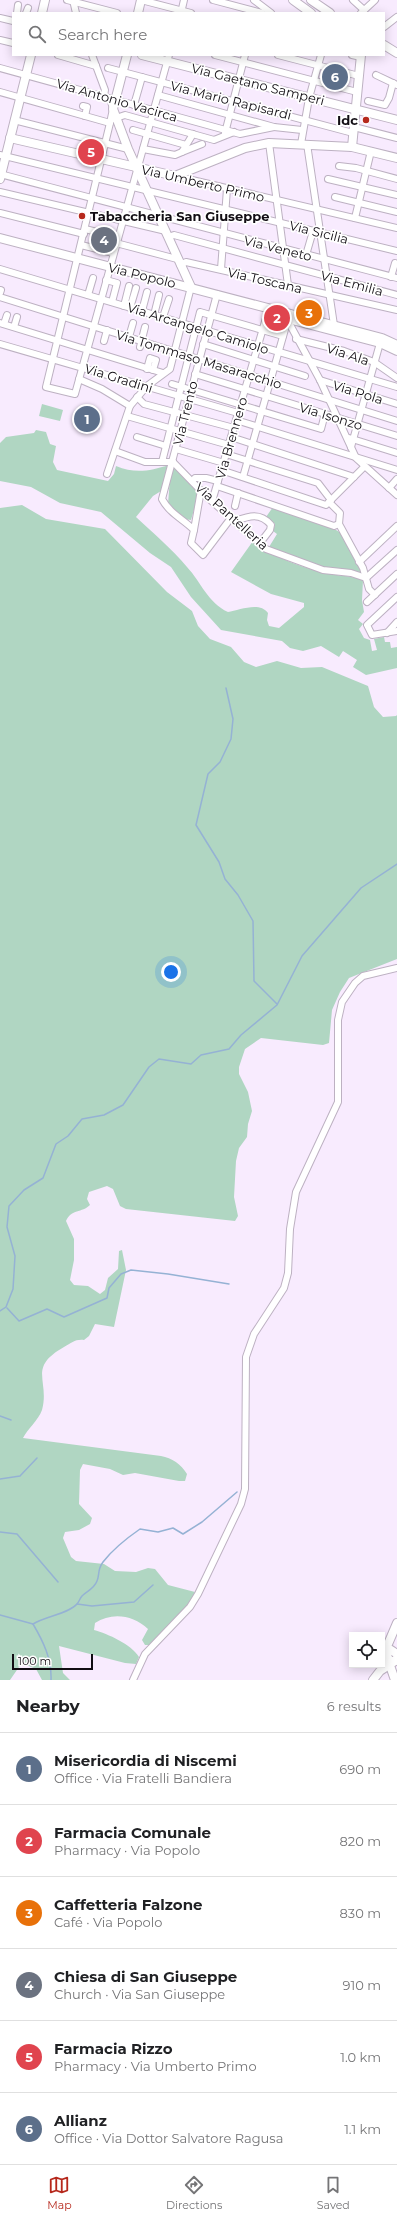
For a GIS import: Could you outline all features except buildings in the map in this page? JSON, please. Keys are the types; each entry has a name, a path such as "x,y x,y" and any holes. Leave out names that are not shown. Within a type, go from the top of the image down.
{"street":[{"path":"42,12 45,0"},
{"path":"70,0 76,12"},
{"path":"70,0 114,12"},
{"path":"138,12 141,0 181,12 184,0"},
{"path":"213,0 258,12 257,1"},
{"path":"293,0 310,12"},
{"path":"311,0 327,12"},
{"path":"353,0 363,11 375,0"},
{"path":"257,1 270,12"},
{"path":"16,12 18,5"},
{"path":"385,26 397,17"},
{"path":"0,18 12,21"},
{"path":"0,40 12,43"},
{"path":"385,46 397,53"},
{"path":"0,176 3,156 10,138 31,56"},
{"path":"61,56 96,66"},
{"path":"92,56 105,90 110,98 113,109 113,120 70,290 63,303 63,317 46,387 75,394 168,58"},
{"path":"110,98 123,72 127,56"},
{"name":"Via Gaetano Samperi","path":"151,56 168,58 238,79 397,120"},
{"path":"219,56 357,92"},
{"path":"0,92 85,116 113,120 124,115 214,140 225,133 244,56"},
{"path":"282,56 359,76"},
{"path":"321,56 313,80 302,130 321,233 334,325"},
{"path":"352,148 361,56"},
{"name":"Via Antonio Vacirca","path":"0,68 154,110 225,133 234,132 240,134 274,127"},
{"name":"Via Mario Rapisardi","path":"108,68 305,119 397,138"},
{"path":"368,101 385,105 395,84 376,75"},
{"path":"134,105 142,77"},
{"path":"158,95 274,127 302,130"},
{"path":"389,98 397,100"},
{"path":"83,106 87,107 85,116"},
{"path":"14,120 128,149"},
{"path":"107,474 130,406 147,386 170,369 181,323 186,283 160,217 138,168 113,120"},
{"path":"133,130 186,145"},
{"path":"182,152 193,134"},
{"name":"Via Umberto Primo","path":"10,138 397,228"},
{"path":"269,143 288,285"},
{"path":"175,176 244,148 269,143 352,148 397,158"},
{"path":"143,149 170,156 202,144"},
{"path":"355,218 371,152"},
{"name":"Via Sicilia","path":"3,156 397,251"},
{"path":"339,166 367,170 397,179"},
{"name":"Via Veneto","path":"0,176 394,278"},
{"path":"328,179 397,195"},
{"path":"221,269 227,188"},
{"name":"Via Emilia","path":"0,192 122,221 397,295"},
{"path":"335,197 397,212"},
{"name":"Via Toscana","path":"0,213 117,240 178,262 186,262 221,269 397,310"},
{"path":"306,255 313,231"},
{"name":"Via Popolo","path":"0,238 110,267 186,283 217,294 269,308 287,316 334,325 382,338 397,345"},
{"path":"81,245 113,253"},
{"path":"394,263 394,278"},
{"name":"Via Arcangelo Camiolo","path":"0,269 397,387"},
{"path":"88,295 93,278"},
{"path":"106,280 117,283 112,302"},
{"path":"127,307 132,287"},
{"path":"142,311 147,292"},
{"name":"Via Trento","path":"194,530 180,520 162,499 217,294"},
{"path":"154,314 159,295"},
{"name":"Via Tommaso Masaracchio","path":"0,297 129,337 141,344 174,351 397,421"},
{"path":"164,317 168,299"},
{"name":"Via Brennero","path":"213,498 269,308"},
{"path":"162,462 200,312 283,336"},
{"path":"7,315 2,323 163,374"},
{"path":"243,477 279,352 287,316"},
{"path":"287,316 296,339 320,380 337,418 350,438 351,447 356,458 364,467 397,495"},
{"name":"Via Popolo","path":"287,316 292,320 380,343 397,351"},
{"path":"14,327 17,318"},
{"path":"129,337 133,323"},
{"path":"141,344 145,327"},
{"path":"104,341 107,330"},
{"name":"Via Ala","path":"296,339 344,351 374,362 397,378"},
{"path":"350,438 357,424 380,343"},
{"name":"Via Gradini","path":"0,344 53,358 238,413"},
{"path":"203,344 304,376"},
{"name":"Via Isonzo","path":"195,374 397,436"},
{"path":"79,378 102,389 130,406"},
{"name":"Via Pola","path":"320,380 397,404"},
{"path":"172,384 321,429 326,414"},
{"path":"137,397 144,404 175,411 234,428"},
{"path":"127,416 229,445"},
{"path":"236,420 397,470"},
{"path":"137,437 166,446"},
{"path":"231,437 354,477"},
{"path":"350,438 397,453"},
{"path":"176,449 224,463"},
{"path":"115,452 145,462 173,462"},
{"path":"226,454 318,483 340,513 339,524 359,562 369,589 375,595"},
{"name":"Via Pantelleria","path":"173,462 201,490 266,549 322,570 351,573 366,578"},
{"path":"221,470 323,504 330,501 364,467"},
{"path":"192,481 195,478 206,478 238,493 334,526 339,524"},
{"path":"389,488 397,479"},
{"path":"201,490 191,543 203,555 233,519 256,515 267,521 270,525 270,530 260,543"},
{"path":"235,506 238,493"},
{"path":"359,562 397,526"},
{"path":"366,578 397,550"},
{"path":"367,602 397,574"},
{"path":"397,599 367,625 372,635 397,631"},
{"path":"387,633 397,622"},
{"path":"132,1680 145,1654 190,1607 198,1594 241,1504 245,1489 246,1357 254,1334 284,1288 288,1273 290,1229 296,1192 338,1102 338,1020 342,1002 355,983 363,976 397,968"},
{"path":"383,1668 388,1670 397,1623"},
{"path":"372,1680 379,1668"}],"green space":[{"path":"42,404 63,410 60,421 39,416"},
{"path":"36,430 46,432 50,444 56,446 53,462 57,470 108,481 114,474 116,466 130,470 142,471 169,465 161,491 153,496 136,517 181,560 210,598 228,612 249,607 264,609 268,613 267,620 269,626 279,628 304,607 304,603 271,594 231,572 253,541 277,556 303,567 363,580 362,600 364,612 358,620 363,624 359,629 364,638 370,640 372,651 377,650 374,639 384,637 385,642 390,642 391,648 397,647 397,668 366,675 353,667 357,660 343,651 339,657 321,646 303,651 290,648 282,641 221,630 191,597 171,567 150,553 101,512 60,503 31,487 0,481 0,443 6,437 34,433"},
{"path":"174,466 199,493 191,520 183,519 168,504 170,478"},
{"path":"22,505 46,519 105,529 167,592 192,611 198,626 210,639 231,647 244,662 256,667 277,661 301,668 322,667 368,686 374,707 383,717 397,715 397,959 349,978 340,992 332,1010 329,1043 323,1045 261,1038 245,1049 239,1067 239,1074 248,1092 252,1111 248,1124 247,1137 239,1148 236,1161 234,1197 238,1216 235,1221 126,1209 120,1206 113,1189 107,1186 89,1192 87,1199 90,1205 68,1217 66,1221 74,1239 74,1260 70,1280 74,1285 88,1286 100,1294 105,1290 108,1278 118,1269 119,1251 122,1250 126,1270 114,1327 95,1324 89,1336 84,1340 78,1340 71,1343 46,1361 42,1375 44,1400 42,1410 23,1438 161,1456 169,1458 179,1464 187,1474 185,1481 135,1473 123,1475 110,1469 83,1464 80,1470 79,1504 92,1518 90,1524 79,1530 65,1532 63,1538 71,1557 76,1561 104,1564 115,1571 136,1572 148,1568 155,1569 168,1585 195,1592 189,1605 151,1645 145,1645 142,1640 148,1629 142,1624 129,1618 115,1616 108,1617 95,1623 94,1630 119,1640 135,1652 139,1657 136,1664 125,1663 59,1646 63,1673 70,1680 42,1680 36,1669 24,1664 19,1667 10,1680 0,1680 0,508"},
{"path":"273,507 341,533 361,568 360,575 322,569 271,549 269,547 277,534 273,531 275,524 266,517"}],"waterway":[{"path":"226,688 233,719 231,739 220,762 208,774 196,825 219,862 225,879 238,895 253,921 254,981 277,1004"},
{"path":"0,1311 6,1307 13,1289 15,1256 7,1227 9,1206 24,1190 43,1178 56,1144 68,1136 82,1119 104,1115 123,1105 149,1067 159,1059 191,1064 201,1055 229,1049 241,1035 277,1005 302,956 361,888 397,864"},
{"path":"7,1308 19,1321 47,1309 64,1317 107,1298 109,1288 121,1274 131,1270 168,1274 229,1284"},
{"path":"0,1416 11,1420"},
{"path":"0,1479 20,1476 37,1458"},
{"path":"33,1624 63,1613 77,1604 82,1596 96,1584 100,1567 107,1557 120,1544 140,1529 158,1532 173,1528 183,1534 202,1522 237,1492"},
{"path":"0,1532 17,1534 58,1582"},
{"path":"77,1604 92,1606 134,1602 153,1585"},
{"path":"0,1615 33,1624 46,1650 50,1665 51,1680"}],"place":[{"name":"Allianz","path":"335,77"},
{"name":"Idc","path":"366,120"},
{"name":"Farmacia Rizzo","path":"91,152"},
{"name":"Tabaccheria San Giuseppe","path":"82,216"},
{"name":"Chiesa di San Giuseppe","path":"104,240"},
{"name":"Caffetteria Falzone","path":"309,313"},
{"name":"Farmacia Comunale","path":"277,318"},
{"name":"Misericordia di Niscemi","path":"87,419"}]}
